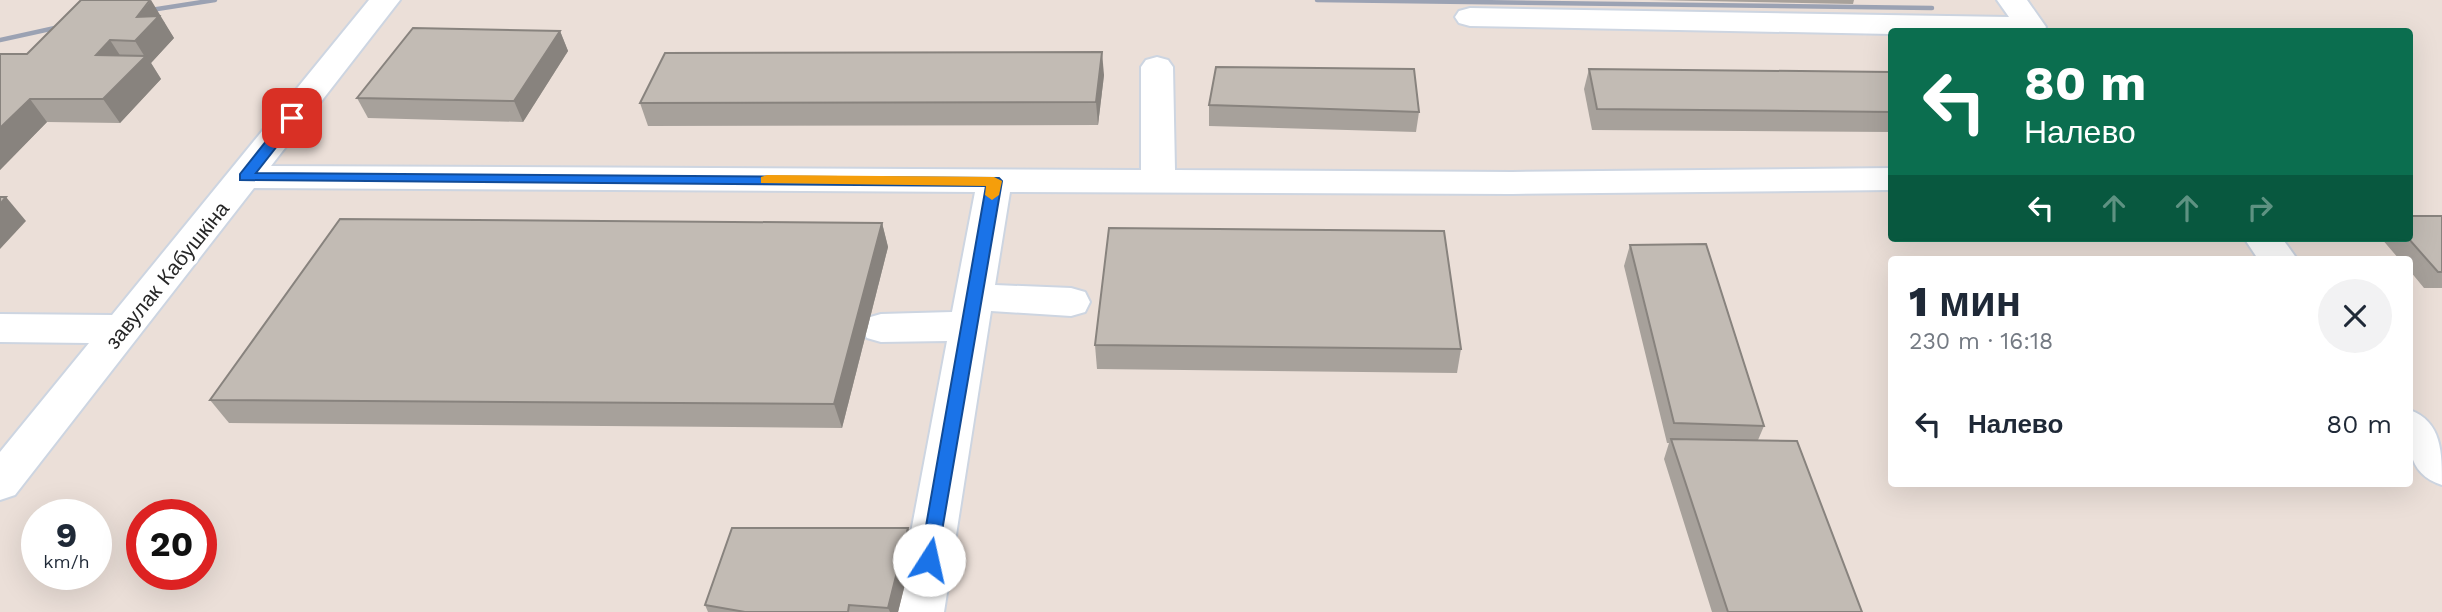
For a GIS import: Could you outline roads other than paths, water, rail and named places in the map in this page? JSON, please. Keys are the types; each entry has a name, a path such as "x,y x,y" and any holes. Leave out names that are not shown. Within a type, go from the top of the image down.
{"street":[{"name":"завулак Кабушкіна","path":"0,483 385,0"},
{"path":"1471,17 2031,27 2012,0"},
{"path":"1157,66 1158,182"},
{"path":"245,177 1512,183 1888,179"},
{"path":"920,612 994,181"},
{"path":"2265,242 2276,256"},
{"path":"881,328 972,312 1071,302"},
{"path":"0,328 124,329"},
{"path":"2413,430 2442,468"}],"railway":[{"path":"138,12 215,0"},
{"path":"1317,0 1932,8"},
{"path":"0,40 73,24"}]}
